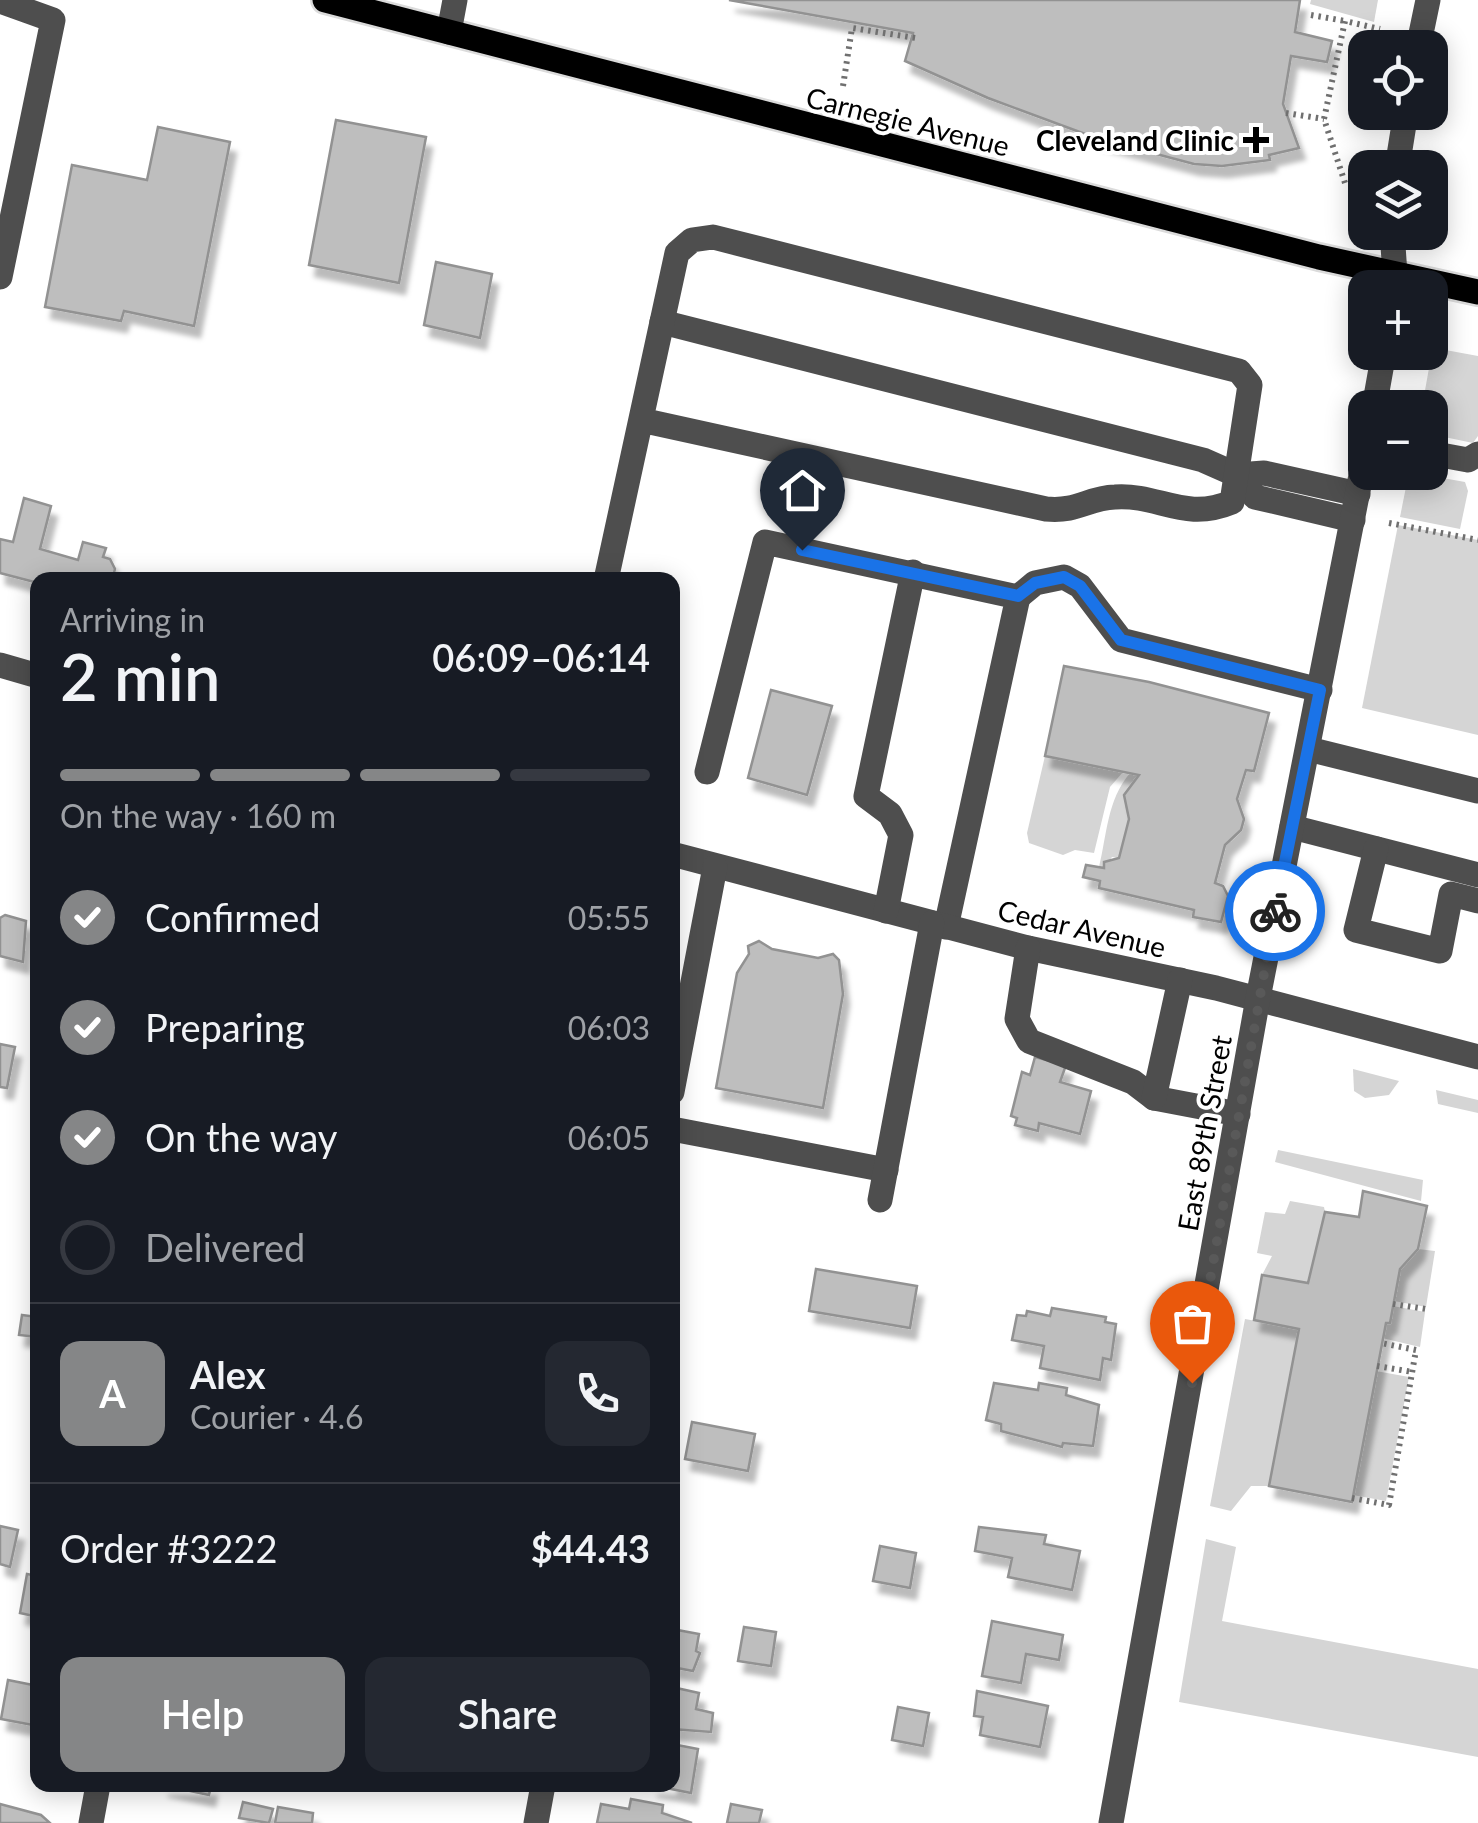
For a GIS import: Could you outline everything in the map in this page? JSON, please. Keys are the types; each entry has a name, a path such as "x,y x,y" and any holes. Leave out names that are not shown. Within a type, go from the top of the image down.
{"main road":[{"name":"Carnegie Avenue","path":"325,0 1351,270"},
{"name":"Carnegie Avenue","path":"1448,288 1478,292"}],"street":[{"path":"449,32 456,0"},
{"path":"1422,30 1428,0"},
{"path":"0,1 53,20 0,276"},
{"path":"608,572 677,253 692,240 713,238 1239,371 1250,385 1232,502 1193,512 1117,496 1073,512 641,420"},
{"path":"662,322 1203,460 1237,475 1264,473 1356,507"},
{"path":"1448,457 1475,463"},
{"name":"East 89th Street","path":"1111,1823 1258,998 1359,490"},
{"path":"707,772 764,542 1018,596"},
{"path":"886,911 901,835 890,814 866,796 912,572"},
{"path":"880,1200 939,925 1018,596 1035,583 1064,577 1080,586 1121,640 1320,690"},
{"path":"0,666 30,674"},
{"path":"1308,750 1478,791"},
{"path":"1292,827 1478,875"},
{"path":"1376,848 1356,930 1440,951 1451,894 1478,900"},
{"name":"Cedar Avenue","path":"680,856 1028,948 1258,998 1478,1057"},
{"path":"680,1050 715,867"},
{"path":"1028,948 1017,1018 1029,1041 1133,1082 1154,1098 1238,1114"},
{"path":"1154,1098 1180,980"},
{"path":"680,1131 886,1170"},
{"path":"91,1823 97,1792"},
{"path":"536,1823 542,1792"}],"path":[{"path":"1311,15 1380,29"},
{"path":"1344,21 1324,119 1345,183"},
{"path":"843,86 852,28 916,38"},
{"path":"1286,113 1324,119"},
{"path":"1389,523 1478,540"},
{"path":"1393,1304 1426,1309"},
{"path":"1352,1498 1389,1504 1416,1350 1381,1344"},
{"path":"1377,1366 1412,1372"}],"shaded area":[{"path":"1311,0 1378,0 1374,22 1310,4"},
{"path":"1448,350 1478,356 1478,436 1473,443 1448,438 1448,390 1425,390 1429,370 1448,370"},
{"path":"1448,479 1465,482 1468,491 1460,529 1400,517 1405,490 1448,490"},
{"path":"1398,525 1478,540 1478,735 1362,708"},
{"path":"1045,756 1123,772 1110,787 1094,853 1075,850 1063,855 1029,843 1027,833"},
{"path":"1130,773 1139,775 1124,795 1129,819 1119,858 1112,857 1104,868 1099,867 1112,806"},
{"path":"1353,1069 1399,1081 1389,1095 1365,1098 1354,1091"},
{"path":"1436,1090 1478,1100 1478,1113 1438,1104"},
{"path":"1278,1150 1423,1180 1421,1201 1275,1162"},
{"path":"1290,1201 1324,1207 1308,1283 1262,1275 1272,1256 1257,1253 1265,1212 1285,1214"},
{"path":"1418,1249 1435,1251 1426,1307 1394,1301 1400,1269"},
{"path":"1393,1306 1425,1312 1420,1347 1382,1338"},
{"path":"1245,1319 1299,1329 1269,1486 1251,1486 1231,1511 1210,1506"},
{"path":"1376,1371 1409,1377 1386,1501 1353,1495"},
{"path":"1206,1539 1236,1547 1222,1621 1478,1669 1478,1757 1179,1702"}],"building":[{"path":"729,0 1300,0 1295,32 1332,41 1327,62 1291,56 1283,104 1299,148 1269,155 1270,160 1222,166 1194,164 1096,138 988,98 905,61 913,33"},
{"path":"336,120 426,137 399,283 309,265"},
{"path":"158,127 230,142 194,326 124,311 121,321 45,307 72,165 147,180"},
{"path":"436,262 492,274 480,338 424,325"},
{"path":"24,498 51,506 40,549 78,560 83,542 106,548 103,557 110,559 114,572 30,572 30,581 0,573 0,539 13,542"},
{"path":"1064,666 1149,682 1269,713 1254,771 1246,770 1237,799 1244,819 1241,830 1225,845 1215,883 1223,886 1228,896 1221,922 1193,917 1194,910 1099,888 1100,881 1083,877 1086,865 1104,868 1104,862 1119,858 1129,819 1124,795 1139,775 1045,756"},
{"path":"771,690 832,706 807,795 748,778"},
{"path":"5,915 26,921 23,962 0,956 0,918"},
{"path":"759,941 772,949 818,958 833,954 839,960 843,994 823,1108 716,1088 737,973 749,954 748,946"},
{"path":"0,1044 15,1047 7,1088 0,1087"},
{"path":"1035,1057 1066,1065 1060,1082 1091,1091 1080,1134 1039,1123 1038,1131 1015,1125 1017,1118 1011,1116 1022,1072 1030,1075"},
{"path":"1363,1191 1427,1206 1418,1249 1400,1269 1390,1323 1386,1323 1352,1502 1269,1486 1299,1329 1254,1320 1262,1275 1308,1283 1325,1212 1359,1217"},
{"path":"816,1269 917,1286 910,1328 809,1311"},
{"path":"1052,1308 1106,1317 1105,1322 1116,1324 1111,1360 1103,1358 1100,1380 1040,1368 1044,1346 1012,1340 1017,1315 1026,1316 1027,1311 1050,1316"},
{"path":"22,1315 30,1316 30,1336 19,1335"},
{"path":"994,1383 1038,1390 1039,1383 1067,1388 1066,1395 1099,1405 1093,1446 1063,1443 1062,1447 1001,1431 1001,1424 986,1420"},
{"path":"692,1422 755,1434 748,1471 685,1459"},
{"path":"0,1526 18,1530 10,1567 0,1564"},
{"path":"979,1527 1046,1535 1044,1544 1080,1551 1072,1590 1008,1577 1012,1558 975,1551"},
{"path":"880,1546 916,1553 910,1588 873,1581"},
{"path":"27,1574 30,1575 30,1615 20,1613"},
{"path":"992,1621 1063,1635 1059,1660 1026,1654 1021,1683 982,1676"},
{"path":"744,1627 776,1632 771,1666 738,1661"},
{"path":"680,1630 699,1634 696,1651 700,1653 693,1671 680,1669"},
{"path":"8,1680 30,1684 30,1724 1,1719"},
{"path":"680,1689 699,1693 696,1709 713,1713 711,1732 680,1730"},
{"path":"977,1691 1048,1706 1040,1747 980,1735 983,1717 974,1716"},
{"path":"898,1707 929,1713 923,1746 892,1740"},
{"path":"680,1746 698,1749 691,1793 680,1791"},
{"path":"631,1799 663,1805 662,1813 692,1823 597,1823 601,1804 629,1809"},
{"path":"243,1802 273,1809 269,1823 239,1818"},
{"path":"0,1804 41,1815 50,1823 0,1823"},
{"path":"731,1804 762,1810 759,1823 727,1823"},
{"path":"278,1807 313,1813 312,1823 275,1823"}],"way so far":[{"path":"1192,1383 1275,911"}],"place":[{"name":"Cleveland Clinic","path":"1256,140"}],"route":[{"path":"802,550 1018,596 1049,577 1064,577 1080,586 1121,640 1320,690 1275,911"}]}
